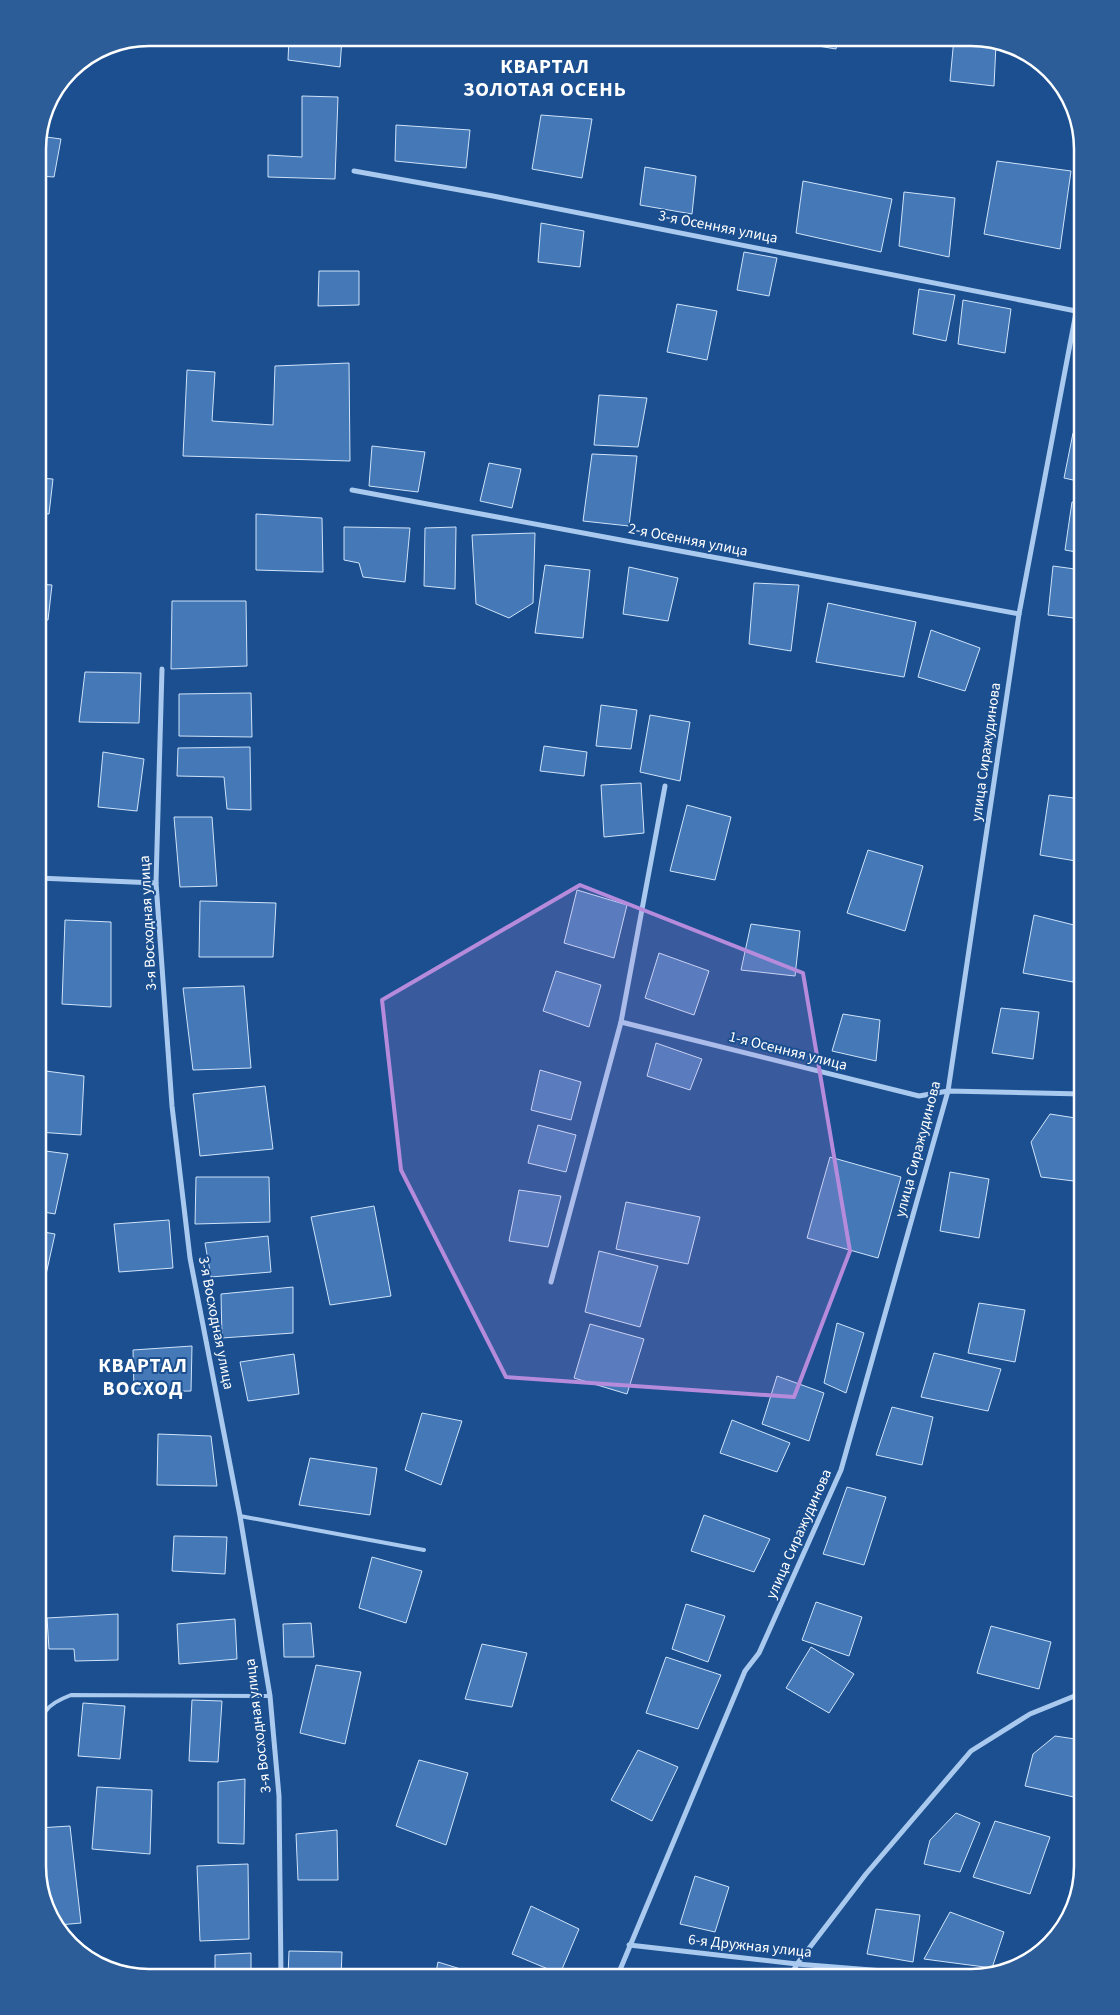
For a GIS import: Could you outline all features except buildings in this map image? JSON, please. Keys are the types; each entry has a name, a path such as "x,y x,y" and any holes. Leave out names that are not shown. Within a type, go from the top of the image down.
{"street":[{"name":"3-я Осенняя улица","path":"354,171 503,198 1074,310"},
{"name":"улица Сиражудинова","path":"620,1969 745,1671 759,1653 841,1470 948,1091 1019,614 1074,321"},
{"name":"2-я Осенняя улица","path":"352,490 1019,614"},
{"name":"3-я Восходная улица","path":"162,669 156,883 172,1106 190,1258 240,1516 270,1696 279,1796 281,1969"},
{"path":"551,1282 622,1022 665,786"},
{"path":"46,878 156,883"},
{"name":"1-я Осенняя улица","path":"622,1022 919,1096 948,1091 1074,1094"},
{"path":"795,1969 866,1874 972,1751 1030,1714 1074,1696"},
{"name":"6-я Дружная улица","path":"629,1945 855,1969"}],"lane":[{"path":"240,1516 424,1550"},
{"path":"46,1710 53,1702 70,1694 270,1696"}],"highlighted area":[{"path":"580,885 803,973 850,1251 794,1397 506,1377 401,1170 382,1000"}],"district":[{"name":"КВАРТАЛ ЗОЛОТАЯ ОСЕНЬ","path":"545,78"},
{"name":"КВАРТАЛ ВОСХОД","path":"143,1378"}]}
